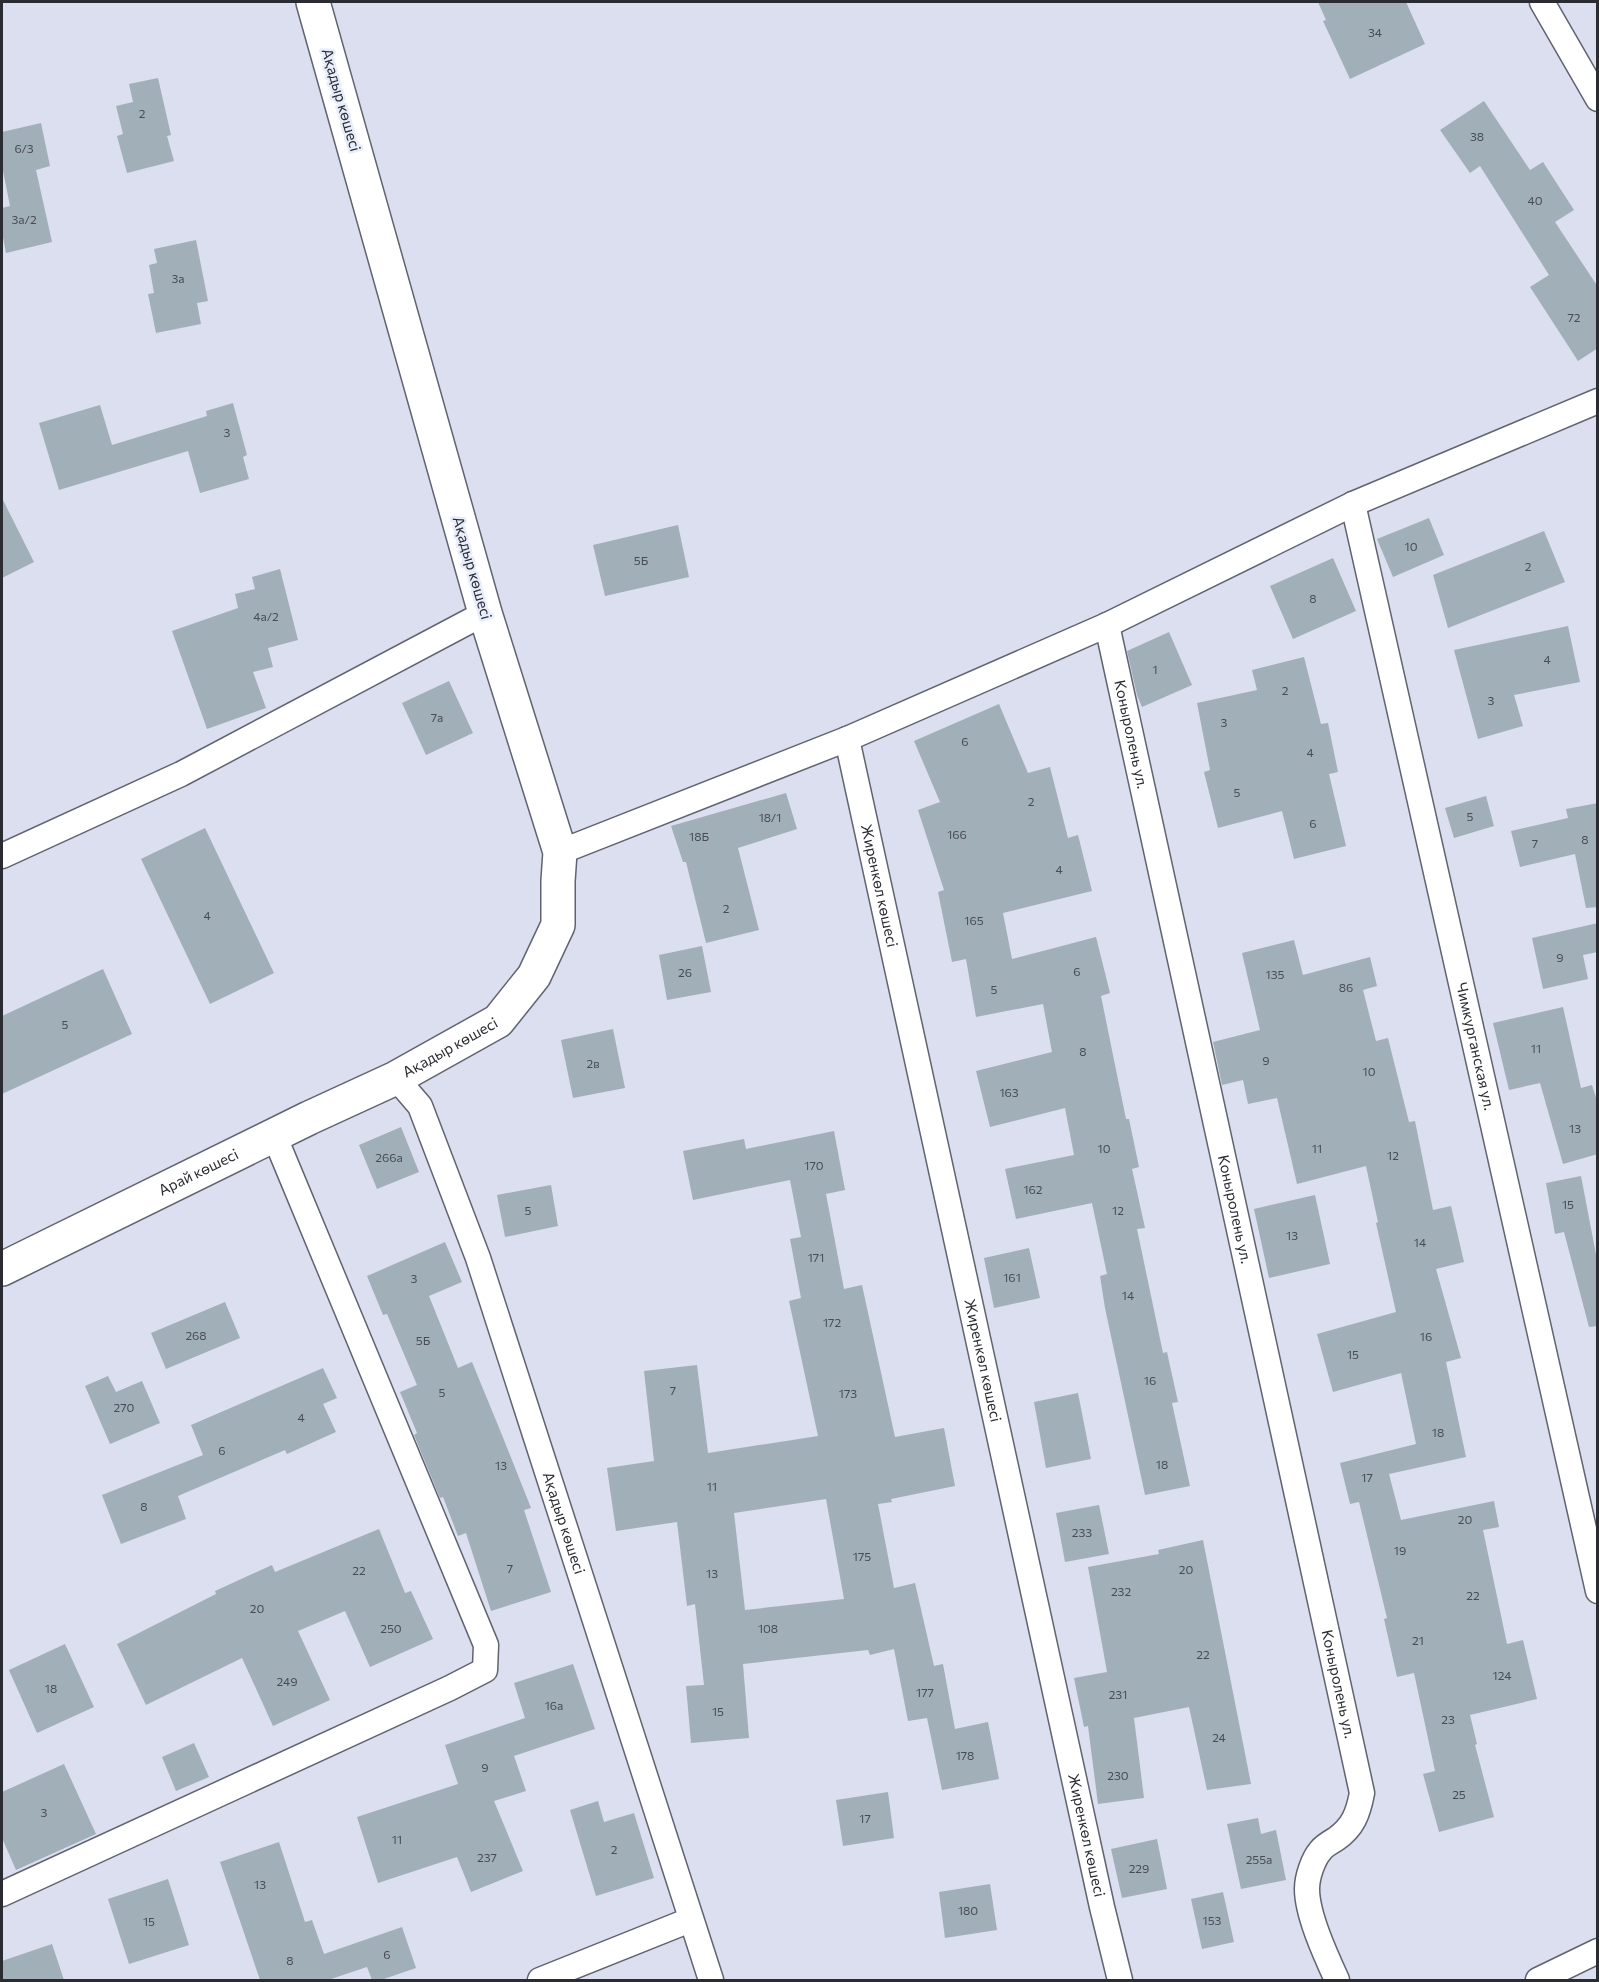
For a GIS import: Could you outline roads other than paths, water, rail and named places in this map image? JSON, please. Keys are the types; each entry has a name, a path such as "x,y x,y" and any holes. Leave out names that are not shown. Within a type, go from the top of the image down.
{"street":[{"name":"Ақадыр көшесі","path":"313,2 485,613 560,852 558,926 534,976 498,1021 396,1078 420,1106 478,1258 711,1980"},
{"path":"1542,2 1598,99"},
{"path":"560,852 847,739 1107,626 1353,504 1598,401"},
{"name":"Чимкурганская ул.","path":"1353,504 1598,1591"},
{"path":"2,856 181,774 485,613"},
{"name":"Коныролень ул.","path":"1107,626 1362,1793 1358,1814 1352,1825 1345,1833 1321,1850 1308,1876 1307,1889 1314,1922 1337,1980"},
{"name":"Жиренкөл көшесі","path":"847,739 1102,1907 1120,1980"},
{"name":"Арай көшесі","path":"2,1269 274,1135 396,1078"},
{"path":"2,1894 485,1670 486,1645 274,1135"},
{"path":"540,1980 690,1920"},
{"path":"1538,1980 1598,1952"}]}
